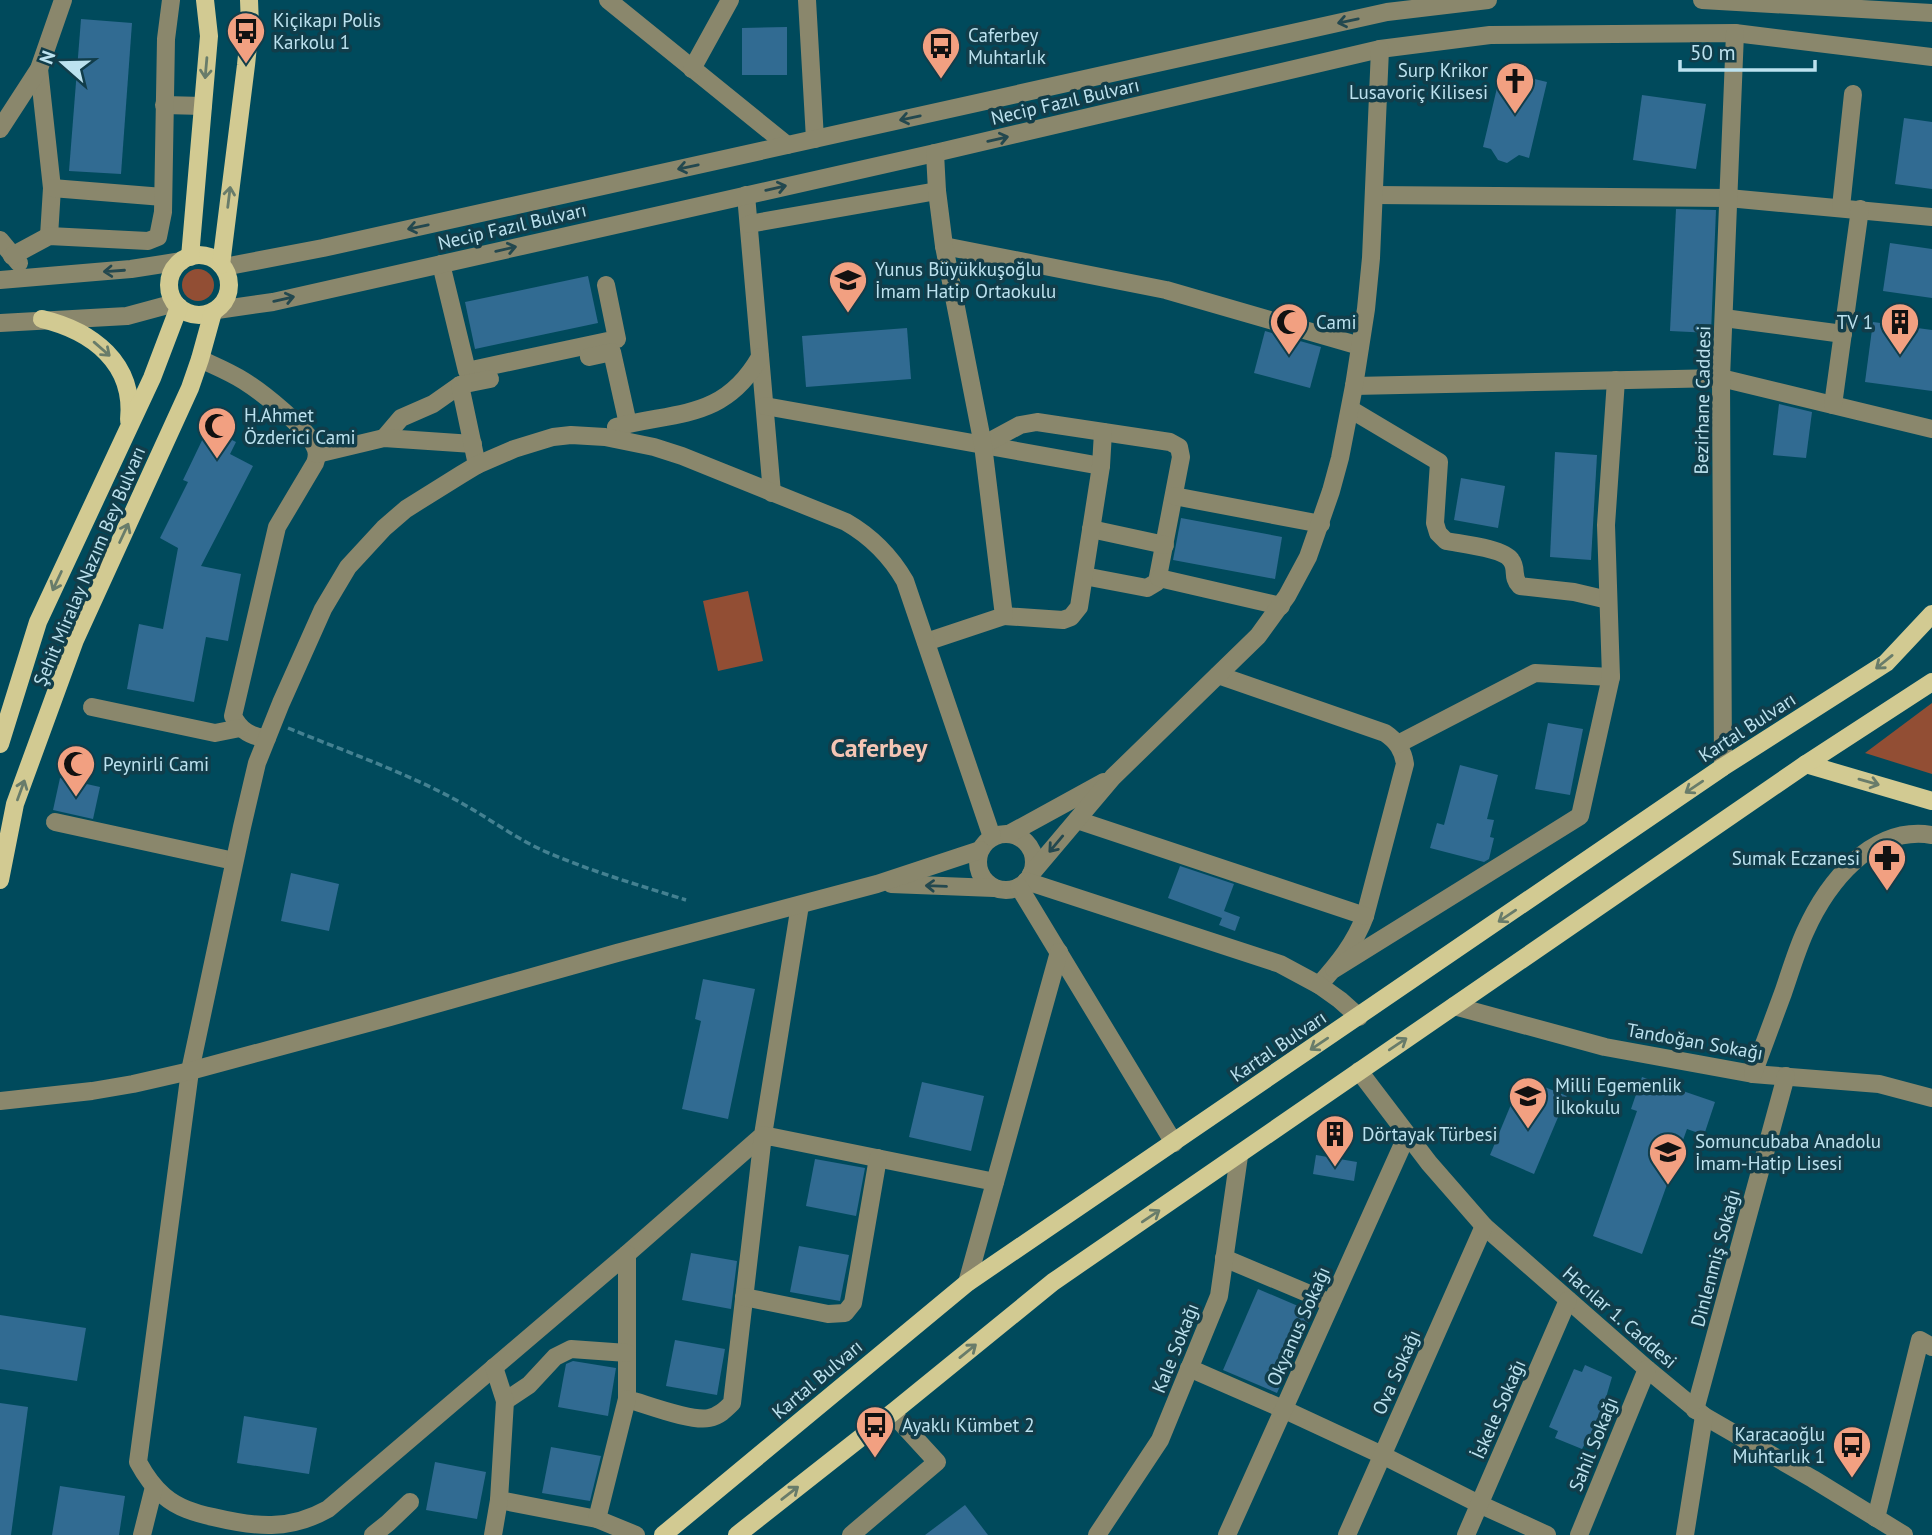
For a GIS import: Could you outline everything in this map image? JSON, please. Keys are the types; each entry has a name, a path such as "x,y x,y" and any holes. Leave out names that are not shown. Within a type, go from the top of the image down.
{"main road":[{"path":"186,259 209,36 205,0"},
{"path":"222,266 246,65 250,0"},
{"path":"199,255 209,256 222,266 228,276 228,295 215,311 190,314 177,305 169,285 175,268 186,259 199,255"},
{"name":"Şehit Miralay Nazım Bey Bulvarı","path":"0,744 6,702 38,622 152,378 177,305"},
{"name":"Şehit Miralay Nazım Bey Bulvarı","path":"0,880 15,804 75,640 190,388 215,311"},
{"path":"42,319 59,323 89,338 115,361 126,385 129,400 127,430"},
{"name":"Kartal Bulvarı","path":"663,1535 967,1283 1723,767 1886,663 1932,614"},
{"path":"737,1535 1053,1282 1806,764 1932,682"},
{"path":"1806,764 1932,801"}],"street":[{"path":"0,129 39,69 63,0"},
{"path":"12,256 49,236 148,241 158,236 163,212 166,39 171,0"},
{"path":"607,0 787,145"},
{"path":"692,69 730,0"},
{"path":"807,0 815,139"},
{"name":"Necip Fazıl Bulvarı","path":"222,266 323,248 815,139 1388,6 1488,0"},
{"path":"1702,0 1921,8"},
{"name":"Necip Fazıl Bulvarı","path":"215,311 273,302 1380,50 1490,34 1735,33 1932,57"},
{"name":"Bezirhane Caddesi","path":"1723,767 1721,378 1735,33"},
{"path":"877,884 1002,890 1026,881 1113,777 1258,636 1281,606 1304,567 1321,524 1340,458 1350,409 1371,258 1380,50"},
{"path":"39,69 52,188 49,236"},
{"path":"1840,207 1853,94"},
{"path":"164,105 203,106"},
{"path":"935,153 944,246 983,445 1004,616"},
{"path":"52,188 163,197"},
{"path":"749,224 937,191"},
{"path":"746,195 772,493"},
{"path":"1374,195 1728,198 1932,217"},
{"path":"1833,405 1860,209"},
{"path":"0,240 30,277"},
{"path":"944,246 1167,290 1360,346"},
{"path":"0,280 131,269 186,259"},
{"path":"441,264 467,371 617,339 606,285"},
{"path":"0,323 127,316 177,305"},
{"path":"1724,318 1843,334"},
{"path":"384,438 401,418 433,404 460,385 612,352 628,424"},
{"path":"761,357 732,393 712,405 684,414 628,424 588,435 534,442 477,465 406,509 384,528 348,567 323,609 257,763 234,862 190,1071 138,1462 154,1487 177,1505 190,1511 277,1530 328,1509 763,1135"},
{"path":"200,359 233,375 264,395 297,425 312,443 317,454 315,463 277,527 233,716 240,728 253,736 270,730"},
{"path":"1354,386 1721,378 1932,429"},
{"path":"1334,969 1580,816 1611,677 1606,525 1616,380"},
{"path":"460,385 477,465"},
{"path":"765,406 1101,466"},
{"path":"1350,409 1439,462 1435,523 1441,537 1446,541 1504,553 1512,560 1514,577 1520,586 1574,592 1608,600"},
{"path":"983,445 1020,425 1037,422 1171,442 1179,447 1181,457 1159,579 1147,588 1084,576"},
{"path":"926,642 1004,616 1067,619 1076,613 1101,466 1103,432"},
{"path":"588,435 630,441 682,456 846,522 880,547 890,557 905,581 994,841"},
{"path":"317,454 384,438 473,444"},
{"path":"1174,496 1321,524"},
{"path":"1091,528 1165,545"},
{"path":"1159,579 1281,606"},
{"path":"1398,744 1535,673 1611,677"},
{"path":"1218,675 1377,730 1398,744 1405,764 1359,932 1334,969 1319,985"},
{"path":"92,707 215,733 240,728"},
{"path":"0,1101 92,1091 190,1071 877,884 994,841 1113,777"},
{"path":"1077,820 1365,916"},
{"path":"55,822 234,862"},
{"path":"1753,1074 1805,933 1825,897 1869,848 1903,835 1932,835"},
{"path":"994,888 986,883 978,868 994,841 1018,836 1025,841 1030,848 1034,866 1026,881"},
{"path":"1026,881 1059,952 1174,1143"},
{"path":"1026,881 1261,957 1298,972 1340,1000 1359,1017"},
{"path":"627,1399 701,1419 710,1418 726,1409 732,1402 763,1135 800,905"},
{"path":"967,1283 1059,952"},
{"name":"Tandoğan Sokağı","path":"1454,1006 1605,1047 1753,1074 1879,1084 1932,1098"},
{"name":"Hacılar 1. Caddesi","path":"1359,1071 1429,1163 1484,1226 1647,1369 1700,1413 1903,1535"},
{"name":"Dinlenmiş Sokağı","path":"1685,1535 1700,1413 1786,1076"},
{"path":"763,1135 995,1182"},
{"name":"Okyanus Sokağı","path":"1227,1535 1407,1135"},
{"name":"Kale Sokağı","path":"1097,1535 1160,1440 1219,1296 1238,1156"},
{"path":"744,1297 828,1314 845,1313 853,1303 878,1158"},
{"name":"Ova Sokağı","path":"1347,1535 1484,1226"},
{"path":"597,1518 627,1399 627,1254"},
{"path":"1224,1258 1331,1303"},
{"name":"İskele Sokağı","path":"1466,1535 1568,1300"},
{"path":"1876,1518 1920,1340 1932,1347"},
{"path":"505,1401 529,1385 555,1357 571,1349 627,1353"},
{"path":"493,1535 499,1500 505,1401 494,1367"},
{"path":"1189,1368 1382,1455 1547,1535"},
{"name":"Sahil Sokağı","path":"1579,1535 1647,1369"},
{"path":"851,1535 872,1528 937,1462 892,1413"},
{"path":"148,1534 154,1487"},
{"path":"499,1500 597,1518 636,1535"},
{"path":"373,1535 410,1502"}],"path":[{"path":"270,730 433,789 541,850 595,871 687,900"}],"shaded area":[{"path":"198,269 210,273 214,285 210,297 198,301 186,297 182,285 186,273"},
{"path":"748,591 763,661 718,671 703,601"},
{"path":"1932,703 1932,774 1865,753"}],"building":[{"path":"81,19 132,23 121,174 69,171"},
{"path":"787,27 787,75 742,75 742,28"},
{"name":"Surp Krikor Lusavoriç Kilisesi","path":"1501,71 1547,82 1529,158 1519,155 1507,163 1498,160 1491,149 1483,147"},
{"path":"1642,95 1706,104 1696,169 1633,160"},
{"path":"1904,118 1932,122 1932,189 1895,184"},
{"path":"1676,209 1716,210 1711,333 1670,331"},
{"path":"1890,243 1932,249 1932,298 1883,291"},
{"path":"588,276 598,323 475,349 465,302"},
{"name":"TV 1","path":"1873,322 1932,330 1932,391 1865,382"},
{"path":"907,328 911,379 806,387 802,336"},
{"name":"Cami","path":"1265,331 1321,347 1310,388 1254,373"},
{"path":"1779,404 1812,412 1806,458 1773,455"},
{"path":"208,428 236,442 230,454 253,466 201,566 241,574 228,641 206,637 194,702 127,689 139,624 163,629 178,548 160,538 188,482 183,480"},
{"path":"1555,452 1597,455 1591,560 1550,557"},
{"path":"1461,478 1505,486 1498,528 1454,520"},
{"path":"1181,518 1282,537 1275,579 1173,560"},
{"path":"1548,723 1583,729 1570,795 1535,789"},
{"path":"1460,765 1498,775 1487,819 1494,820 1490,837 1494,838 1489,859 1484,862 1430,848 1437,823 1444,825"},
{"name":"Peynirli Cami","path":"60,778 100,787 93,819 53,810"},
{"path":"1180,866 1234,884 1224,911 1240,917 1235,931 1219,925 1222,918 1168,898"},
{"path":"291,873 339,884 329,931 281,921"},
{"path":"703,979 755,989 728,1119 682,1109 701,1021 695,1019"},
{"path":"1642,1077 1715,1102 1704,1135 1687,1129 1642,1254 1593,1236 1637,1111 1631,1109"},
{"path":"1522,1078 1567,1096 1534,1174 1490,1155"},
{"path":"922,1082 984,1096 971,1151 909,1137"},
{"name":"Dörtayak Türbesi","path":"1316,1155 1357,1162 1354,1181 1313,1174"},
{"path":"815,1159 865,1168 856,1216 806,1206"},
{"path":"799,1246 849,1255 840,1301 790,1292"},
{"path":"691,1253 737,1261 731,1309 682,1300"},
{"path":"1258,1289 1312,1312 1277,1393 1223,1370"},
{"path":"0,1315 86,1328 77,1381 0,1369"},
{"path":"675,1340 725,1349 717,1395 666,1386"},
{"path":"573,1361 616,1368 608,1416 558,1407 566,1364"},
{"path":"1585,1365 1612,1377 1605,1401 1610,1403 1607,1409 1611,1410 1605,1425 1601,1423 1599,1429 1594,1427 1582,1449 1555,1438 1558,1431 1549,1427 1574,1369 1582,1372"},
{"path":"0,1403 28,1407 11,1535 0,1535"},
{"path":"244,1416 317,1428 309,1474 237,1463"},
{"path":"551,1447 601,1456 590,1501 542,1493"},
{"path":"435,1462 486,1472 477,1519 426,1510"},
{"path":"60,1486 125,1496 119,1535 52,1535"},
{"path":"965,1505 988,1535 925,1535"}],"place":[{"name":"Kiçikapı Polis Karkolu 1","path":"246,65"},
{"name":"Caferbey Muhtarlık","path":"941,80"},
{"name":"Surp Krikor Lusavoriç Kilisesi","path":"1515,115"},
{"name":"Yunus Büyükkuşoğlu İmam Hatip Ortaokulu","path":"848,314"},
{"name":"Cami","path":"1289,356"},
{"name":"TV 1","path":"1900,356"},
{"name":"H.Ahmet Özderici Cami","path":"217,460"},
{"name":"Peynirli Cami","path":"76,798"},
{"name":"Sumak Eczanesi","path":"1887,892"},
{"name":"Milli Egemenlik İlkokulu","path":"1528,1130"},
{"name":"Dörtayak Türbesi","path":"1335,1168"},
{"name":"Somuncubaba Anadolu İmam-Hatip Lisesi","path":"1668,1186"},
{"name":"Ayaklı Kümbet 2","path":"875,1459"},
{"name":"Karacaoğlu Muhtarlık 1","path":"1852,1479"}],"district":[{"name":"Caferbey","path":"879,748"}]}
